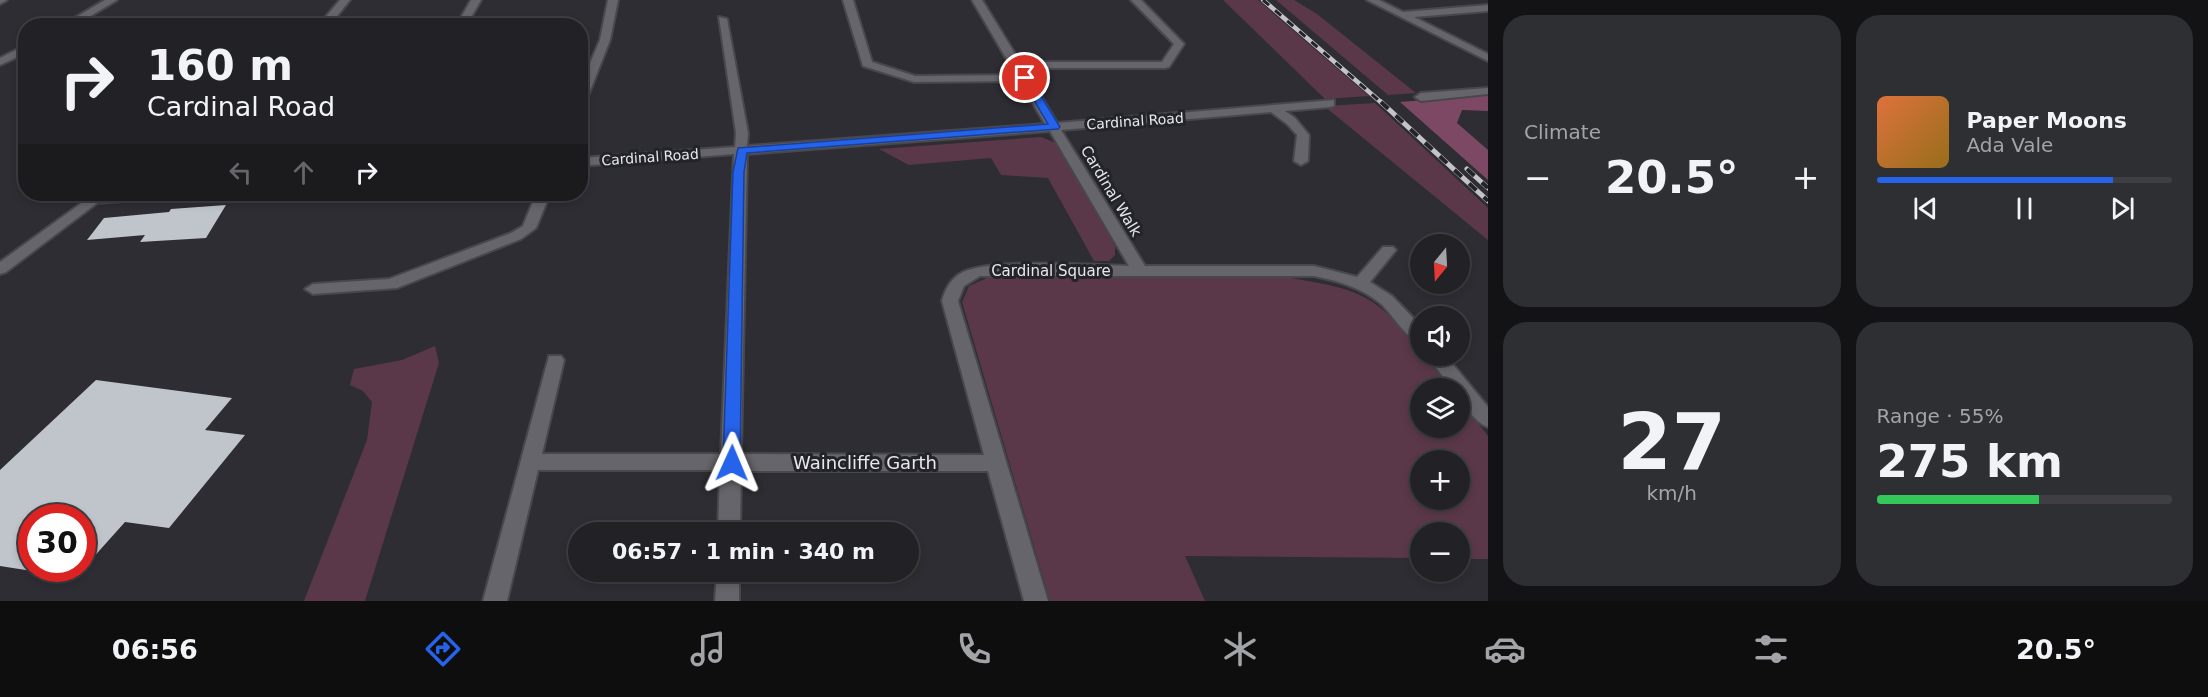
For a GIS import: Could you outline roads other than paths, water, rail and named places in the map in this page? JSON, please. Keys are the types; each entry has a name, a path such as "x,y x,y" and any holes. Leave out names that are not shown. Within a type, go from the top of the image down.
{"street":[{"path":"80,18 112,0"},
{"path":"329,18 345,0"},
{"path":"466,18 476,0"},
{"path":"588,82 605,40 613,0"},
{"path":"848,0 867,64 871,66 914,79 1025,78"},
{"name":"Cardinal Walk","path":"977,0 1140,271"},
{"path":"1018,65 1165,65 1179,44 1136,0"},
{"path":"1372,0 1488,58"},
{"path":"1481,0 1488,3"},
{"path":"1401,15 1488,8"},
{"path":"722,19 742,133 729,522"},
{"path":"0,62 18,52"},
{"path":"1421,97 1488,91"},
{"name":"Cardinal Road","path":"588,161 1054,127 1330,103"},
{"path":"1274,109 1291,121 1303,135 1301,161"},
{"path":"0,269 92,201"},
{"path":"313,289 390,284 516,236 532,224 540,201"},
{"path":"1360,283 1388,250"},
{"name":"Cardinal Square","path":"1036,601 951,301 952,290 959,280 972,273 989,270 1314,271 1360,283 1394,304 1410,324"},
{"path":"495,601 555,360"},
{"path":"1444,366 1488,420"},
{"name":"Waincliffe Garth","path":"530,462 998,463"},
{"path":"727,601 728,582"}],"railway":[{"path":"1263,0 1383,104"},
{"path":"1381,102 1488,201"},
{"path":"1467,169 1488,188"}]}
